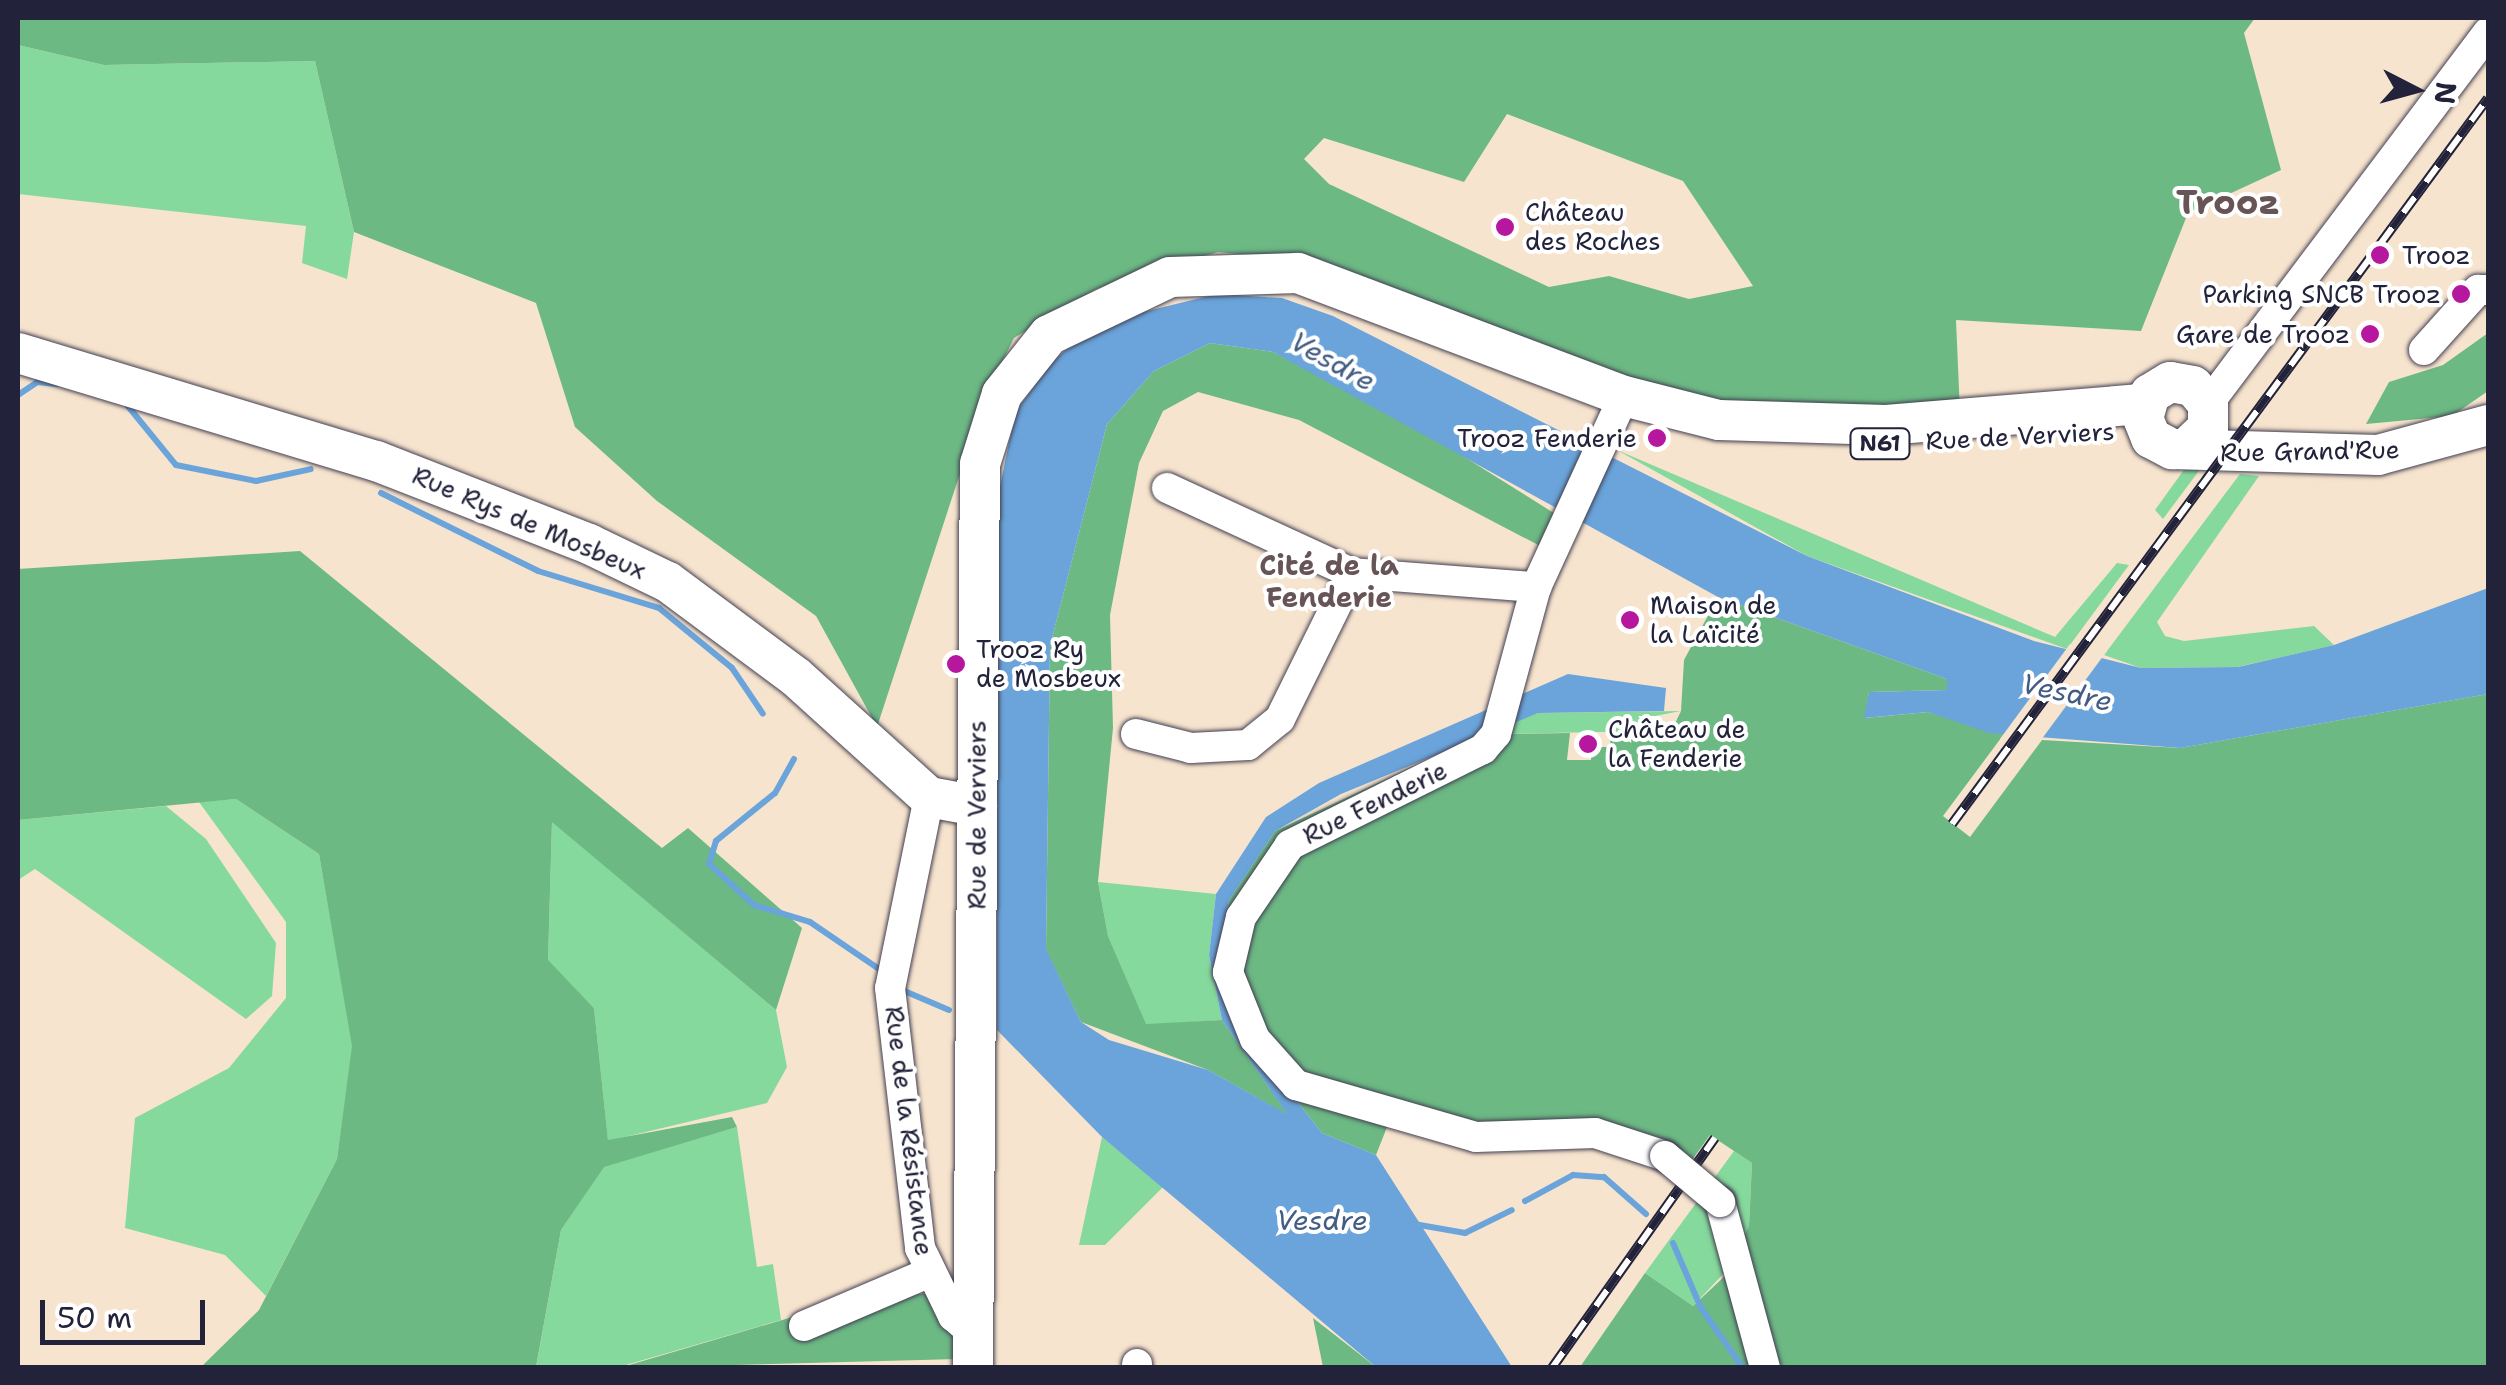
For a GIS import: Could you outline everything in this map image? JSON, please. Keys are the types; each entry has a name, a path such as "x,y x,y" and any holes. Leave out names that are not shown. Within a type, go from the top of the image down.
{"main road":[{"name":"Rue de Verviers","path":"974,1351 980,464 1002,394 1049,335 1128,290 1203,270 1266,274 1615,418 1800,447 2154,405"},
{"name":"Rue Rys de Mosbeux","path":"18,353 376,461 668,582 796,677 929,796"},
{"name":"Rue Grand'Rue","path":"2202,422 2193,386 2154,405 2164,447 2202,422 2378,455 2488,424"},
{"name":"Rue Grand'Rue","path":"2202,422 2269,440 2386,438 2488,407"},
{"path":"929,796 978,806"}],"street":[{"path":"2202,422 2279,310 2488,33"},
{"path":"2424,350 2478,290 2488,290"},
{"path":"2154,405 2279,310"},
{"name":"Rue Fenderie","path":"1615,418 1536,587 1496,734 1483,749 1290,845 1267,868 1234,941 1228,972 1238,1010 1279,1070 1296,1085 1391,1114 1503,1140 1595,1132 1665,1156 1720,1202 1765,1368"},
{"path":"1167,488 1352,574 1536,587"},
{"path":"1136,734 1191,748 1248,746 1280,719 1352,574"},
{"name":"Rue de la Résistance","path":"929,796 892,981 928,1273 974,1351"},
{"path":"804,1326 928,1273"}],"green space":[{"path":"18,18 2255,18 2244,33 2281,170 2188,213 2141,331 1956,320 1960,413 1775,414 1636,393 1322,263 1218,252 1096,289 1014,338 986,394 877,727 816,616 657,501 575,427 536,303 354,232 315,61 104,65 18,45","holes":["1507,114 1683,181 1753,286 1689,299 1609,276 1549,287 1329,184 1304,159 1324,138 1464,182"]},
{"path":"18,45 104,65 315,61 354,232 347,279 302,263 306,226 18,194"},
{"path":"2488,333 2488,391 2452,416 2366,424 2389,382 2443,365"},
{"path":"1210,343 1273,352 1399,416 1557,515 1542,547 1299,420 1198,392 1163,411 1139,463 1110,615 1113,728 1098,882 1108,936 1146,1024 1222,1020 1288,1115 1208,1070 1081,1022 1046,950 1050,646 1107,424 1154,371"},
{"path":"1617,450 2055,637 2117,563 2129,565 2067,649 1807,556"},
{"path":"2186,467 2201,468 2163,519 2155,510"},
{"path":"2240,474 2259,476 2157,622 2165,636 2184,641 2314,626 2334,645 2237,667 2141,668 2104,655"},
{"path":"300,551 662,848 688,828 802,928 776,1010 552,822 548,960 594,1008 608,1140 732,1117 737,1127 604,1167 561,1230 536,1367 201,1367 259,1310 337,1159 352,1046 319,854 236,799 18,820 18,569"},
{"path":"1718,597 1947,679 1947,690 1869,692 1865,718 1928,712 2004,734 1943,816 1970,837 2042,740 2180,748 2488,694 2488,1367 1580,1367 1645,1273 1693,1306 1727,1274 1749,1226 1752,1163 1710,1135 1679,1178 1625,1143 1389,1122 1376,1155 1322,1133 1231,1018 1219,957 1229,900 1275,831 1504,724 1507,734 1570,733 1567,760 1591,760 1592,747 1610,747 1611,731 1648,731 1648,740 1666,742 1681,711 1684,660"},
{"path":"1681,711 1650,717 1648,731 1506,734 1504,724 1538,713"},
{"path":"236,799 319,854 353,1046 337,1159 266,1296 225,1255 125,1228 135,1118 229,1068 286,998 286,922 199,802"},
{"path":"166,806 206,839 276,943 272,996 246,1019 35,869 18,880 18,820"},
{"path":"552,821 776,1010 787,1067 767,1103 608,1141 594,1008 548,961"},
{"path":"1098,882 1216,894 1209,955 1222,1020 1146,1025 1108,936"},
{"path":"737,1127 757,1267 773,1264 781,1320 619,1367 536,1368 561,1230 604,1166"},
{"path":"1102,1137 1163,1187 1105,1245 1079,1245"},
{"path":"1734,1151 1752,1163 1749,1226 1742,1254 1693,1306 1645,1273"},
{"path":"919,1294 956,1294 958,1359 619,1368 789,1318"},
{"path":"1313,1318 1376,1367 1323,1367"}],"water":[{"name":"Vesdre","path":"1217,294 1282,298 1333,316 1807,556 2034,641 2141,668 2238,667 2334,645 2488,588 2488,694 2180,748 1989,733 1928,712 1864,718 1869,692 1947,690 1947,679 1718,597 1273,352 1210,343 1154,371 1107,424 1050,646 1046,949 1081,1022 1109,1040 1208,1070 1287,1114 1222,1020 1209,955 1216,894 1266,817 1319,783 1568,674 1666,688 1664,711 1538,713 1341,794 1275,831 1229,900 1219,957 1231,1018 1322,1133 1376,1155 1512,1367 1376,1367 1102,1137 997,1030 997,502 1015,412 1054,360 1098,323"}],"pier":[{"path":"2070,644 2107,651 2038,744 2000,739"}],"waterway":[{"path":"18,395 37,382 57,384"},
{"path":"127,405 176,465 256,481 311,469"},
{"path":"381,493 538,571 659,608 732,668 763,714"},
{"path":"794,759 775,793 716,841 709,864 754,905 810,922 882,971"},
{"path":"902,990 949,1010"},
{"path":"1525,1201 1573,1175 1604,1177 1646,1214"},
{"path":"1414,1224 1465,1233 1512,1210"},
{"path":"1673,1243 1701,1308 1743,1368"}],"railway":[{"path":"1952,824 2488,98"},
{"path":"1552,1368 1715,1138"}],"place":[{"name":"Château des Roches","path":"1505,227"},
{"name":"Trooz","path":"2380,255"},
{"name":"Parking SNCB Trooz","path":"2461,294"},
{"name":"Gare de Trooz","path":"2370,334"},
{"name":"Trooz Fenderie","path":"1657,438"},
{"name":"Maison de la Laïcité","path":"1630,620"},
{"name":"Trooz Ry de Mosbeux","path":"956,664"},
{"name":"Château de la Fenderie","path":"1588,744"}],"district":[{"name":"Trooz","path":"2228,202"},
{"name":"Cité de la Fenderie","path":"1329,581"}]}
